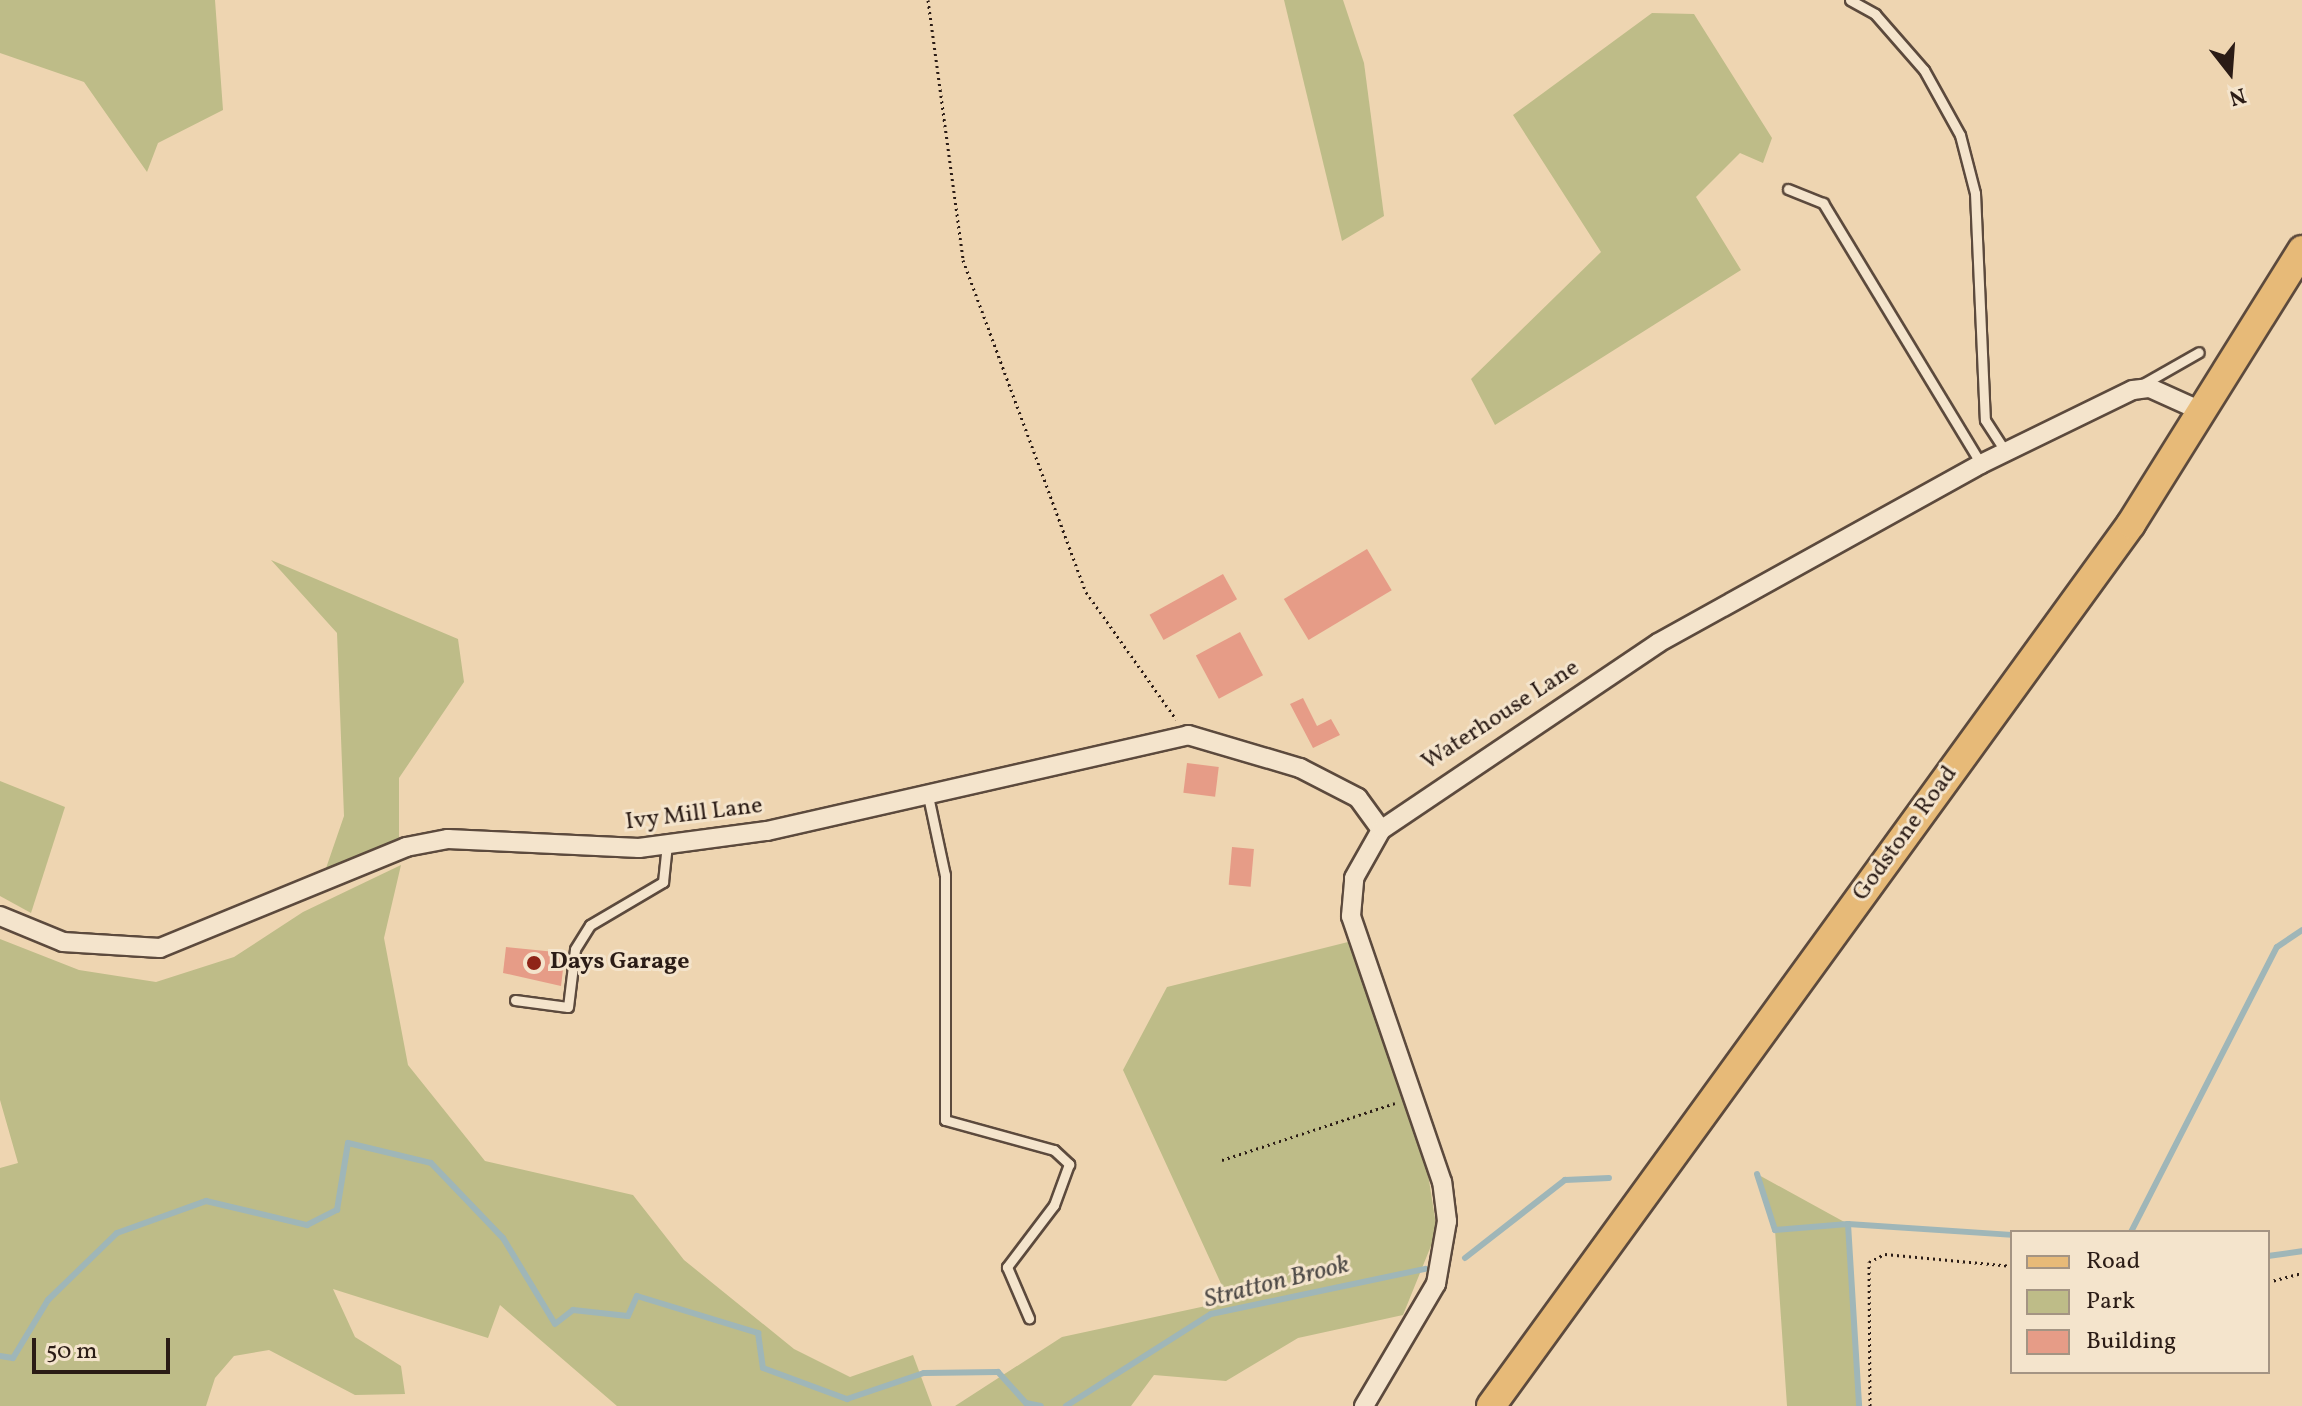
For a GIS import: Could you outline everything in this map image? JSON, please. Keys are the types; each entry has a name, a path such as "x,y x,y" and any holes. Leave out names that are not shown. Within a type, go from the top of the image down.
{"main road":[{"name":"Godstone Road","path":"1491,1406 2131,524 2302,250"}],"street":[{"path":"2133,390 2150,388 2201,411"},
{"name":"Waterhouse Lane","path":"1364,1406 1445,1255 1442,1182 1351,916 1354,878 1381,830 1658,643 1981,464 2133,390"},
{"name":"Ivy Mill Lane","path":"0,916 63,942 160,948 406,847 448,839 581,849 667,844 928,796 1188,735 1300,768 1358,798 1381,830"}],"lane":[{"path":"1850,0 1875,14 1924,70 1960,135 1975,193 1985,420 2006,452"},
{"path":"1788,189 1823,203 1981,464"},
{"path":"2133,390 2199,352"},
{"path":"928,796 946,890 945,1120 1054,1150 1069,1164 1054,1205 1007,1267 1029,1318"},
{"path":"515,1000 568,1007 575,949 590,925 663,882 667,844"}],"path":[{"path":"928,0 963,260 1086,592 1188,735"},
{"path":"1222,1160 1414,1098"},
{"path":"1870,1406 1869,1262 1885,1254 2010,1266"},
{"path":"2270,1281 2302,1273"}],"green space":[{"path":"0,0 215,0 223,110 158,143 147,172 84,82 0,53"},
{"path":"1284,0 1343,0 1364,63 1384,216 1342,241"},
{"path":"1652,13 1694,14 1772,138 1763,163 1740,153 1696,197 1741,270 1495,425 1471,379 1601,252 1513,115"},
{"path":"271,560 458,639 464,682 399,778 399,843 324,874 344,816 337,633"},
{"path":"0,781 65,807 31,913 0,896"},
{"path":"401,865 384,938 408,1065 485,1161 633,1195 684,1260 794,1349 850,1377 913,1355 932,1406 617,1406 500,1305 488,1338 333,1289 355,1337 401,1366 405,1394 355,1395 269,1350 234,1356 215,1378 206,1406 0,1406 0,1168 18,1163 0,1100 0,939 79,970 156,982 234,957 303,912"},
{"path":"1348,942 1425,1155 1437,1231 1403,1315 1298,1338 1226,1381 1154,1375 1131,1406 955,1406 1062,1337 1229,1301 1123,1070 1167,987"},
{"path":"1757,1174 1848,1224 1859,1406 1787,1406 1775,1230"}],"building":[{"path":"1367,549 1392,590 1309,640 1284,599"},
{"path":"1223,574 1237,599 1164,640 1150,615"},
{"path":"1240,632 1263,675 1219,699 1196,655"},
{"path":"1303,698 1317,726 1331,719 1340,735 1313,748 1290,704"},
{"path":"1187,763 1219,767 1215,797 1183,793"},
{"path":"1232,847 1254,849 1251,887 1229,885"},
{"name":"Days Garage","path":"506,947 565,953 561,986 503,973"}],"waterway":[{"path":"2132,1230 2277,947 2302,930"},
{"name":"Stratton Brook","path":"0,1356 13,1358 48,1300 117,1233 206,1201 307,1225 337,1210 348,1143 431,1163 503,1238 555,1324 573,1310 628,1316 637,1296 758,1333 763,1368 847,1399 924,1373 998,1372 1026,1403 1041,1406"},
{"name":"Stratton Brook","path":"1757,1174 1775,1230 1848,1224 2010,1235"},
{"name":"Stratton Brook","path":"1465,1258 1565,1180 1609,1178"},
{"path":"1848,1224 1859,1406"},
{"name":"Stratton Brook","path":"2270,1256 2302,1251"},
{"name":"Stratton Brook","path":"1066,1406 1211,1314 1425,1269"}],"place":[{"name":"Days Garage","path":"534,963"}]}
